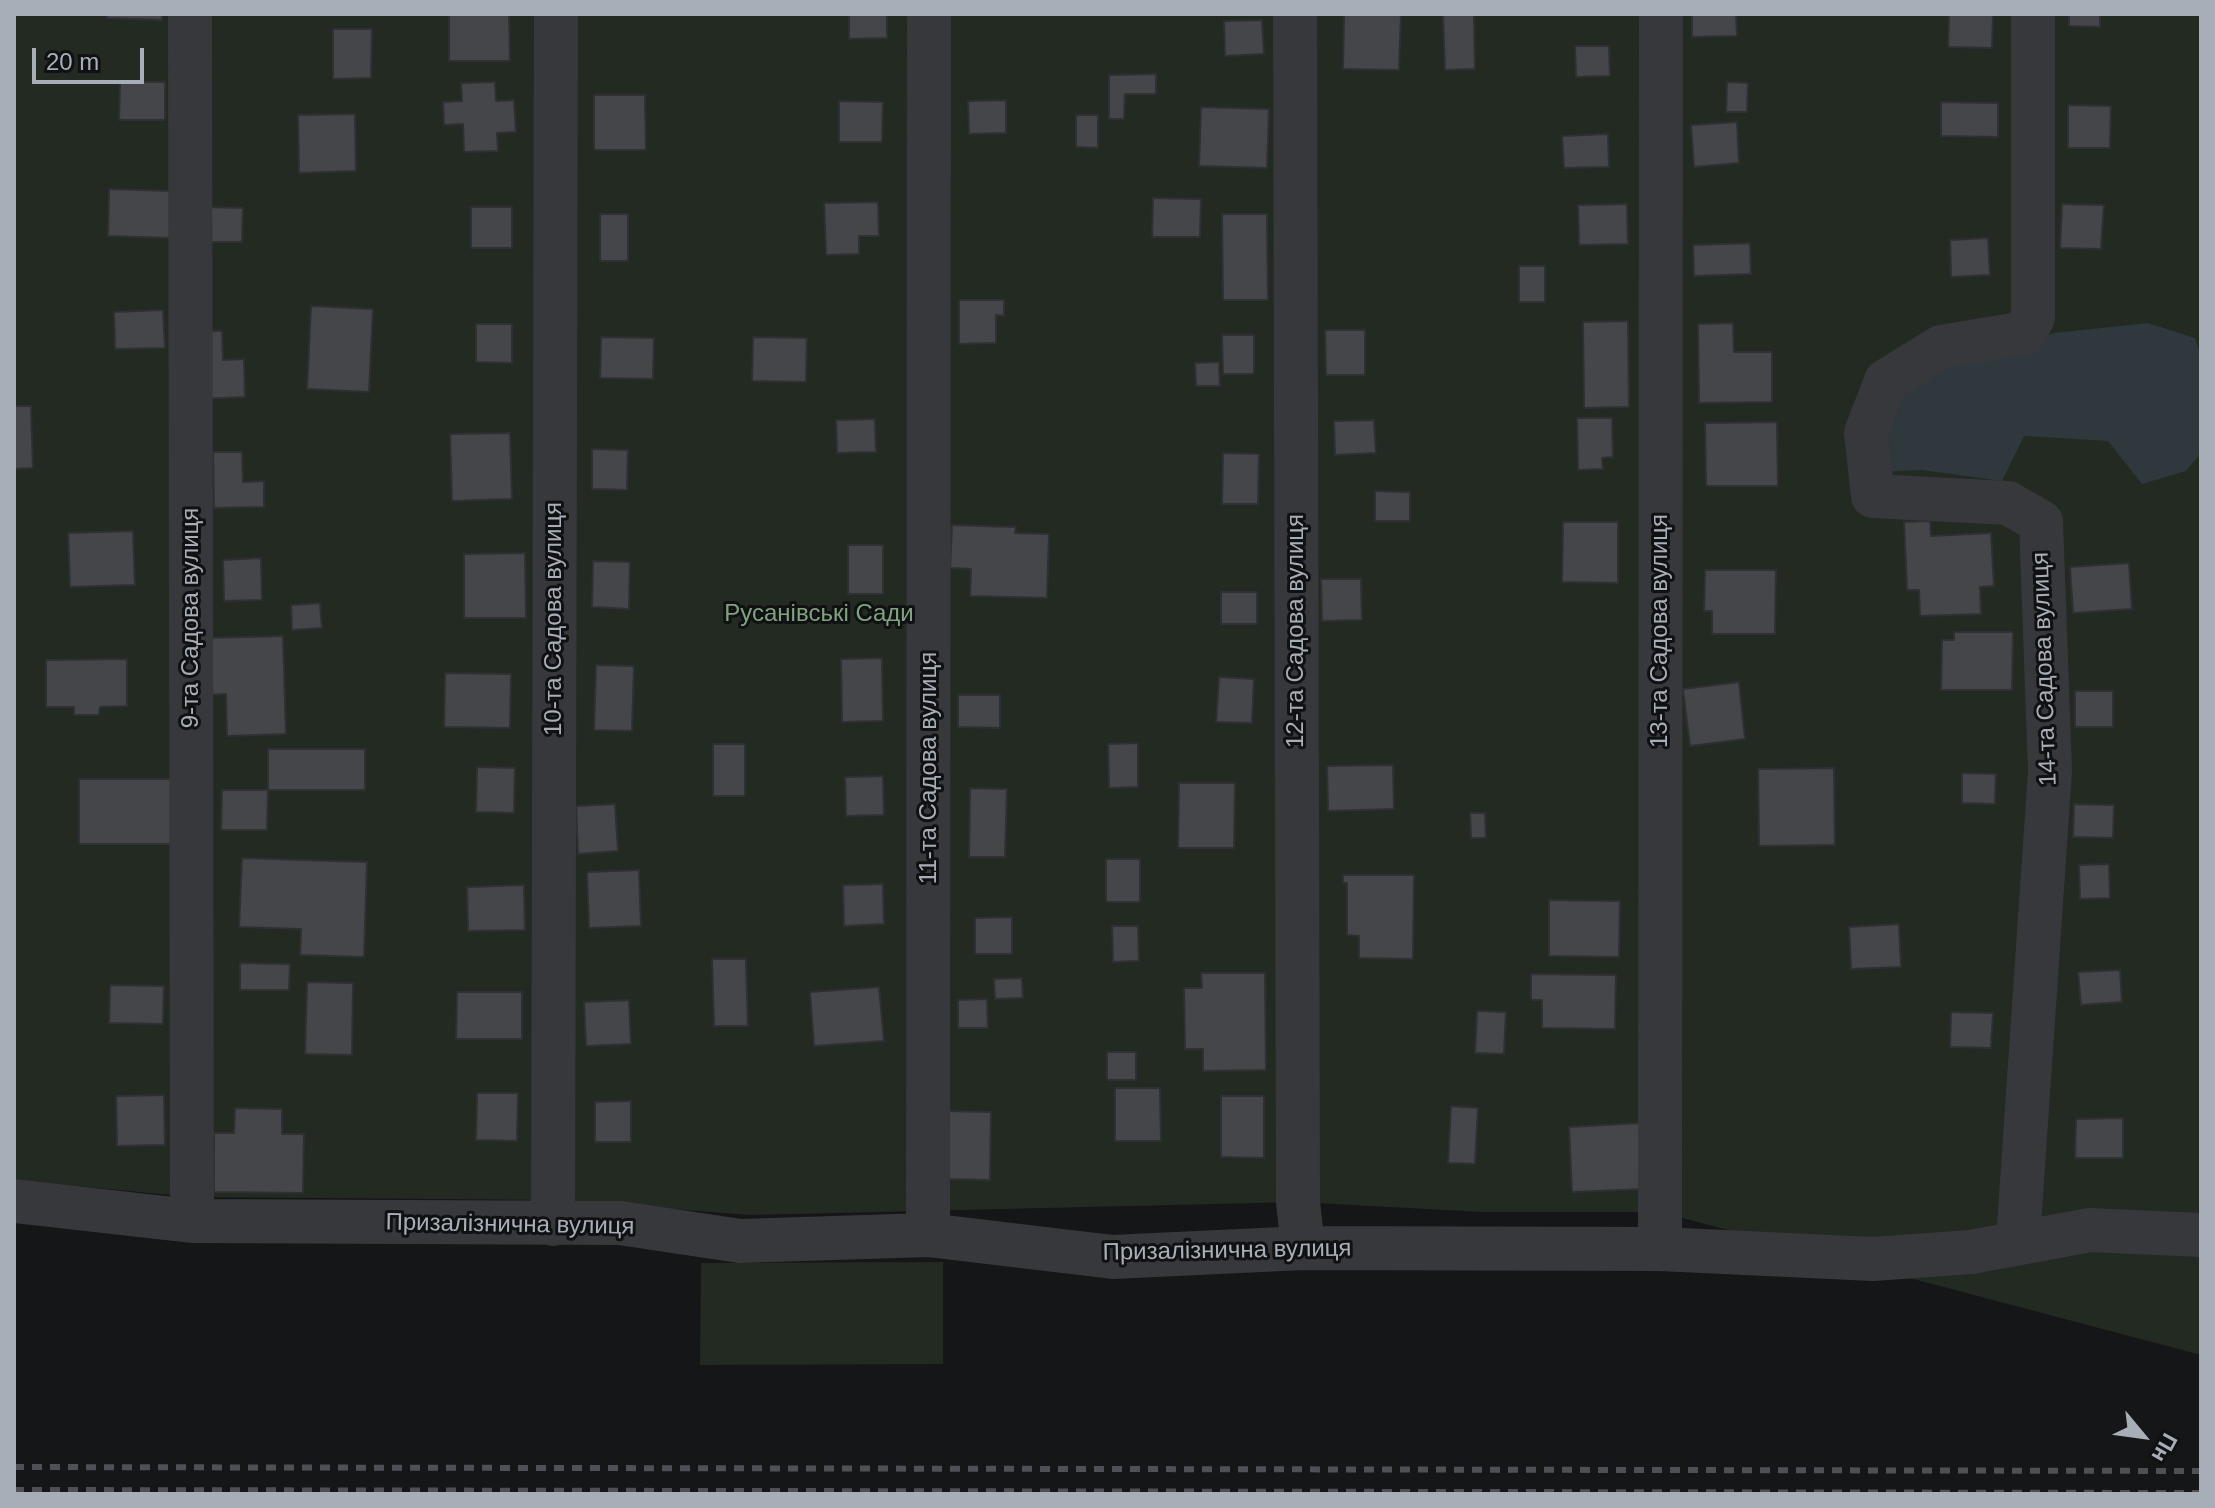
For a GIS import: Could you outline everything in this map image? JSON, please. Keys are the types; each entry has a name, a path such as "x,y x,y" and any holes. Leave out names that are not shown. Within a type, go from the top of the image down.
{"street":[{"name":"9-та Садова вулиця","path":"190,14 192,1221"},
{"name":"10-та Садова вулиця","path":"553,1224 556,14"},
{"name":"11-та Садова вулиця","path":"928,1235 929,14"},
{"name":"12-та Садова вулиця","path":"1295,14 1298,1202 1303,1248"},
{"name":"13-та Садова вулиця","path":"1660,1249 1661,14"},
{"name":"14-та Садова вулиця","path":"2018,1240 2050,771 2041,522 2008,503 1873,496 1866,433 1886,381 1941,347 2025,333 2033,317 2033,14"},
{"name":"Призалізнична вулиця","path":"14,1201 192,1221 620,1223 740,1241 928,1235 1113,1257 1303,1248 1660,1249 1873,1259 1971,1252 2018,1240 2090,1230 2201,1235"}],"green space":[{"name":"Русанівські Сади","path":"14,14 2201,14 2201,1355 1660,1212 1482,1212 1298,1202 750,1215 553,1200 192,1197 14,1180"},
{"path":"943,1262 943,1364 700,1365 701,1263"}],"shaded area":[{"path":"2148,323 2195,338 2201,356 2201,453 2186,471 2142,484 2108,441 2024,436 2002,481 1922,470 1879,472 1897,383 2054,333"}],"building":[{"path":"107,14 162,14 162,20 107,18"},
{"path":"449,14 509,14 510,61 449,61"},
{"path":"849,14 887,14 887,38 849,39"},
{"path":"1344,14 1401,14 1399,70 1343,69"},
{"path":"1443,14 1474,14 1475,69 1445,70"},
{"path":"1692,14 1736,14 1737,36 1692,37"},
{"path":"1949,14 1993,14 1992,48 1948,47"},
{"path":"2069,14 2100,14 2100,27 2069,26"},
{"path":"1262,20 1264,54 1225,56 1224,21"},
{"path":"333,29 372,29 371,78 333,79"},
{"path":"1575,46 1609,46 1610,76 1576,77"},
{"path":"1156,74 1156,94 1125,94 1124,119 1109,119 1109,75"},
{"path":"120,82 165,82 165,120 119,120"},
{"path":"495,82 496,101 514,100 516,132 497,133 498,151 464,152 463,124 444,125 443,102 462,101 461,83"},
{"path":"1727,82 1748,83 1747,112 1726,112"},
{"path":"594,95 645,95 646,150 594,150"},
{"path":"1006,100 1006,133 969,134 968,101"},
{"path":"839,101 883,102 882,142 839,142"},
{"path":"1941,102 1998,103 1998,137 1941,136"},
{"path":"2068,105 2111,106 2110,148 2068,148"},
{"path":"1201,107 1269,109 1267,168 1199,166"},
{"path":"355,114 356,171 299,173 298,115"},
{"path":"1076,115 1098,115 1098,148 1076,147"},
{"path":"1737,122 1739,163 1694,167 1691,125"},
{"path":"1608,134 1609,167 1564,168 1562,136"},
{"path":"109,189 173,191 171,238 108,236"},
{"path":"1153,198 1201,199 1200,237 1152,237"},
{"path":"878,202 879,236 859,236 859,254 826,255 824,203"},
{"path":"1627,204 1628,244 1579,245 1578,205"},
{"path":"2062,204 2104,205 2101,249 2060,248"},
{"path":"208,207 243,208 242,242 209,242"},
{"path":"471,207 512,207 512,248 471,248"},
{"path":"600,214 628,214 628,261 600,261"},
{"path":"1222,214 1267,214 1268,300 1223,300"},
{"path":"1988,238 1990,275 1951,277 1950,240"},
{"path":"1750,243 1751,274 1694,276 1693,245"},
{"path":"1519,266 1545,266 1545,302 1519,302"},
{"path":"959,300 1004,300 1004,316 996,315 996,343 959,344"},
{"path":"311,306 373,309 369,392 307,389"},
{"path":"163,310 165,348 115,349 114,312"},
{"path":"1628,321 1629,407 1584,408 1583,322"},
{"path":"1733,323 1734,352 1772,352 1772,402 1699,403 1698,324"},
{"path":"476,324 512,324 512,363 476,362"},
{"path":"1325,330 1365,330 1365,375 1326,375"},
{"path":"198,331 222,331 223,360 244,359 245,397 201,399"},
{"path":"1222,335 1254,335 1254,374 1223,374"},
{"path":"601,337 654,338 653,379 600,378"},
{"path":"753,337 807,338 806,382 752,381"},
{"path":"1219,362 1220,386 1196,386 1195,363"},
{"path":"14,406 31,406 33,468 14,469"},
{"path":"1577,418 1612,418 1613,457 1602,458 1603,469 1578,470"},
{"path":"875,419 876,452 837,453 836,420"},
{"path":"1374,420 1376,453 1335,455 1334,421"},
{"path":"1777,422 1778,486 1706,486 1705,423"},
{"path":"510,433 512,499 452,501 450,434"},
{"path":"592,449 628,450 627,490 592,489"},
{"path":"213,452 242,452 243,482 264,481 264,507 214,508"},
{"path":"1223,453 1259,454 1258,504 1222,504"},
{"path":"1375,491 1410,492 1410,521 1375,521"},
{"path":"1930,521 1931,536 1991,533 1994,586 1980,587 1981,614 1920,616 1919,590 1907,590 1904,522"},
{"path":"1563,522 1618,522 1618,583 1562,582"},
{"path":"952,525 1016,527 1015,533 1049,534 1047,598 970,596 971,569 950,568"},
{"path":"133,531 135,585 70,587 68,533"},
{"path":"848,545 883,545 883,594 848,594"},
{"path":"525,553 526,618 464,618 464,554"},
{"path":"261,558 262,600 224,601 223,560"},
{"path":"593,561 630,562 629,609 592,607"},
{"path":"2129,563 2132,609 2073,613 2070,567"},
{"path":"1705,570 1776,570 1775,634 1712,634 1712,611 1704,611"},
{"path":"1321,579 1361,579 1362,620 1322,621"},
{"path":"1221,592 1257,592 1257,624 1221,624"},
{"path":"320,603 322,628 292,630 291,605"},
{"path":"1954,632 2013,632 2012,690 1941,690 1942,640 1954,640"},
{"path":"283,636 286,734 227,736 226,694 206,695 205,638"},
{"path":"882,658 883,721 842,722 841,659"},
{"path":"127,659 127,706 100,707 99,715 74,715 74,707 46,707 46,660"},
{"path":"596,665 634,666 632,731 594,730"},
{"path":"445,673 511,674 510,728 444,727"},
{"path":"1219,677 1254,679 1252,723 1216,722"},
{"path":"1739,682 1745,739 1690,746 1683,689"},
{"path":"2075,691 2113,691 2113,727 2075,727"},
{"path":"958,695 1000,695 1000,728 958,727"},
{"path":"1138,743 1138,787 1109,788 1108,744"},
{"path":"713,744 745,744 745,796 713,796"},
{"path":"268,749 365,749 365,790 268,790"},
{"path":"1393,765 1394,809 1328,811 1327,766"},
{"path":"477,767 515,768 514,813 476,812"},
{"path":"1834,768 1835,845 1759,846 1758,769"},
{"path":"1962,773 1996,774 1995,804 1962,803"},
{"path":"883,776 884,815 846,816 845,777"},
{"path":"79,779 173,779 173,844 79,844"},
{"path":"1179,783 1235,783 1234,848 1178,848"},
{"path":"970,788 1007,789 1005,857 969,857"},
{"path":"222,790 268,790 267,830 221,830"},
{"path":"615,804 618,851 578,854 576,806"},
{"path":"2074,804 2114,805 2113,838 2073,837"},
{"path":"1470,813 1485,813 1486,838 1471,838"},
{"path":"242,858 367,862 364,957 300,955 301,929 239,927"},
{"path":"1106,859 1140,859 1140,902 1106,902"},
{"path":"2109,864 2110,898 2080,899 2079,865"},
{"path":"639,870 641,926 589,928 587,872"},
{"path":"1343,875 1414,875 1413,959 1359,958 1359,936 1347,935 1347,883 1343,883"},
{"path":"883,884 884,924 844,926 843,885"},
{"path":"524,885 525,930 468,931 467,887"},
{"path":"1549,900 1620,901 1619,957 1549,956"},
{"path":"1012,917 1012,954 975,954 975,918"},
{"path":"1899,924 1901,967 1851,969 1849,927"},
{"path":"1112,926 1138,926 1139,961 1113,962"},
{"path":"712,959 746,959 748,1026 714,1026"},
{"path":"240,963 290,964 289,990 240,990"},
{"path":"2120,970 2122,1002 2081,1005 2078,972"},
{"path":"1201,973 1265,973 1266,1070 1203,1071 1203,1049 1185,1049 1184,988 1202,988"},
{"path":"1531,974 1616,975 1615,1029 1542,1028 1542,1000 1531,1000"},
{"path":"1022,978 1023,998 995,999 994,979"},
{"path":"307,982 353,983 352,1055 305,1054"},
{"path":"110,985 164,986 163,1024 109,1023"},
{"path":"879,987 884,1041 814,1046 810,992"},
{"path":"457,992 522,992 522,1039 456,1039"},
{"path":"987,999 988,1028 958,1028 958,1000"},
{"path":"629,1000 631,1044 586,1046 584,1002"},
{"path":"1477,1011 1506,1012 1504,1054 1475,1053"},
{"path":"1951,1012 1993,1013 1991,1048 1950,1047"},
{"path":"1107,1052 1136,1052 1136,1080 1107,1080"},
{"path":"1115,1088 1160,1088 1161,1141 1115,1141"},
{"path":"477,1093 518,1093 517,1141 476,1140"},
{"path":"164,1095 165,1145 117,1146 116,1096"},
{"path":"1221,1096 1264,1096 1264,1158 1221,1157"},
{"path":"631,1101 631,1142 595,1142 595,1102"},
{"path":"1451,1106 1478,1108 1475,1164 1448,1163"},
{"path":"235,1108 282,1109 282,1134 304,1134 303,1193 214,1192 214,1133 234,1133"},
{"path":"943,1111 991,1112 990,1180 942,1179"},
{"path":"2123,1118 2123,1158 2075,1158 2076,1119"},
{"path":"1641,1123 1644,1189 1572,1192 1569,1127"}],"railway":[{"path":"14,1467 2201,1471"},
{"path":"14,1490 2201,1493"}]}
